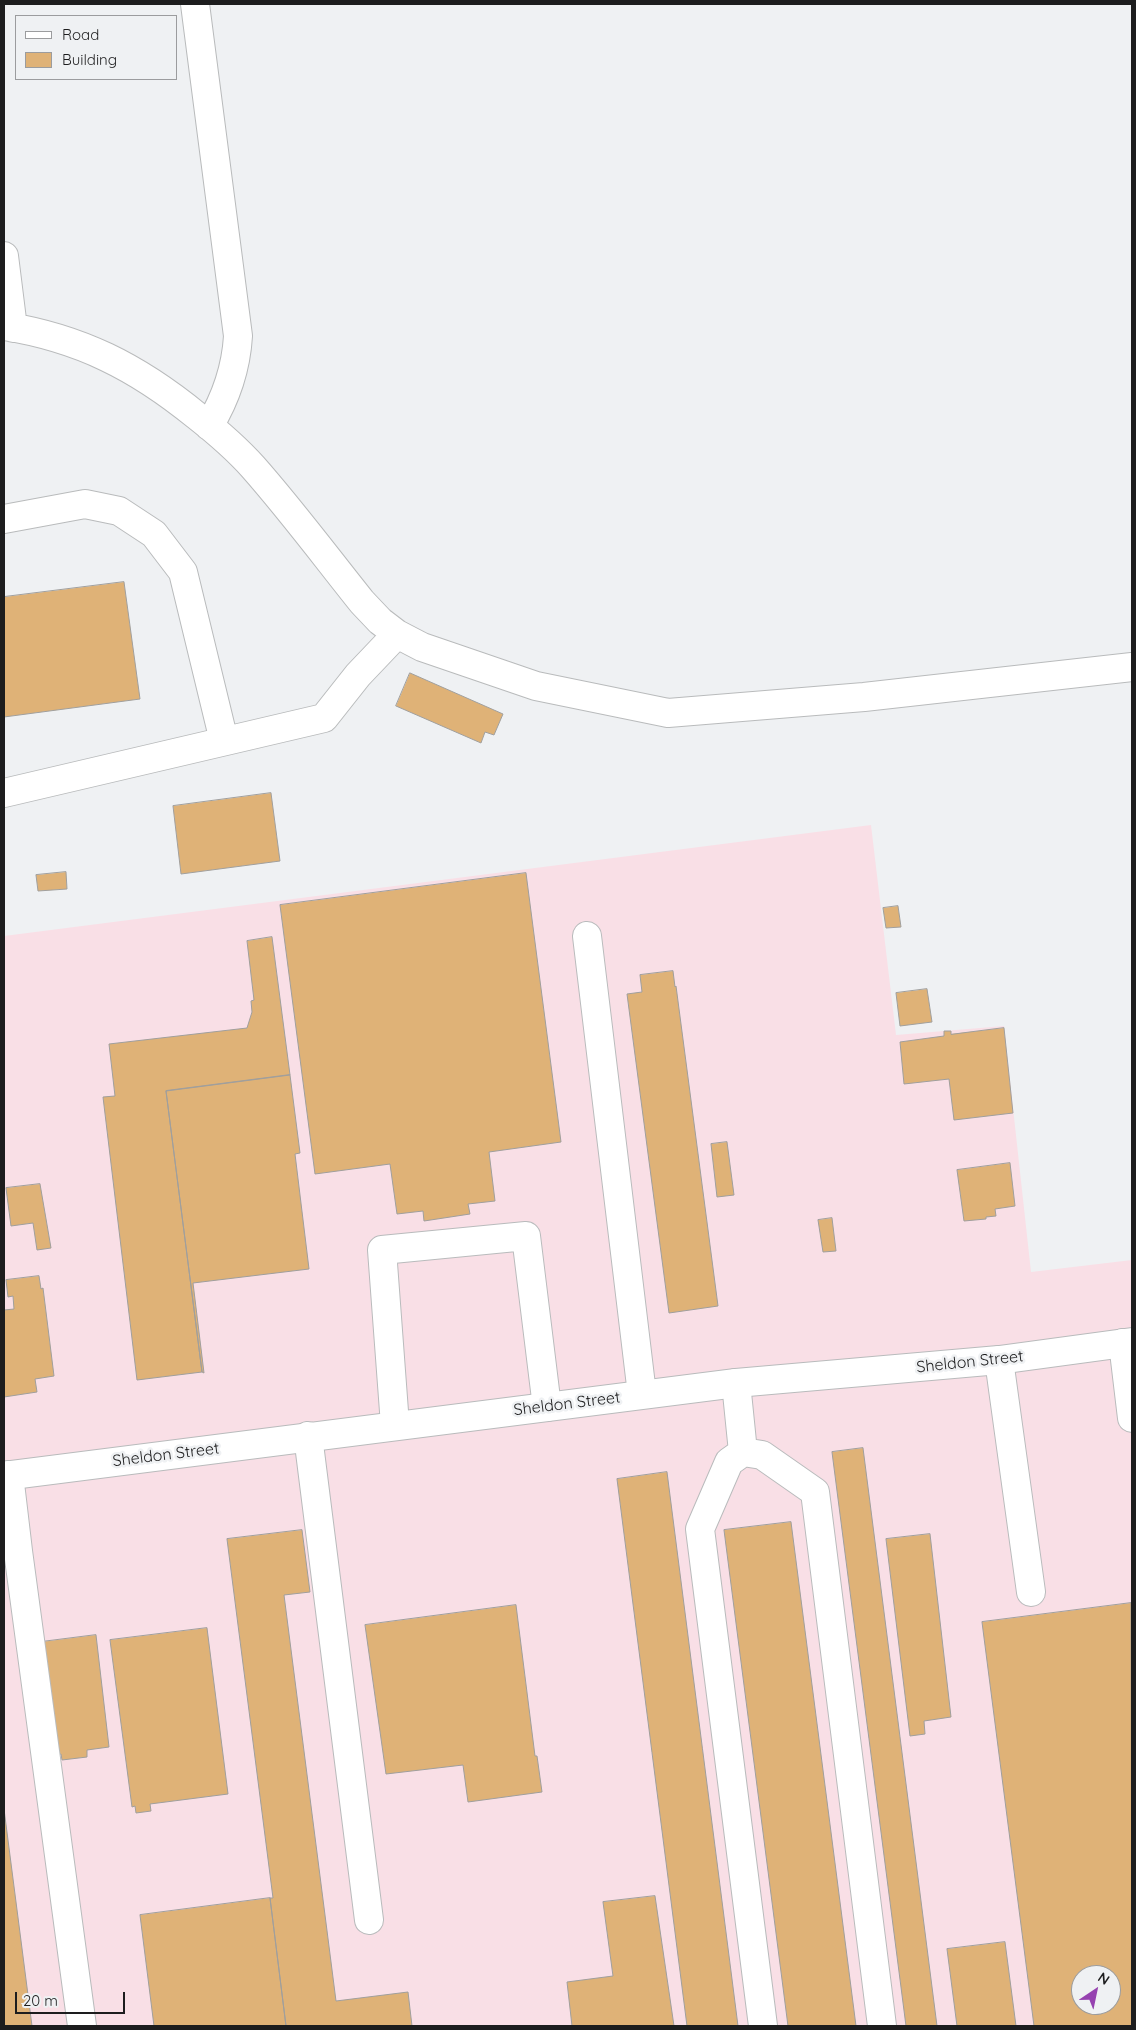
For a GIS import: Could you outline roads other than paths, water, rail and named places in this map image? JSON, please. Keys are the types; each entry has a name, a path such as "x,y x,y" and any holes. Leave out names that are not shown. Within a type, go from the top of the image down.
{"main road":[{"path":"195,4 238,336 227,393 209,426"},
{"path":"4,256 8,327 60,338 103,354 152,381 209,426 253,467 362,602 380,621 397,634 422,647 536,686 668,712 864,697 1132,667"},
{"path":"4,519 85,504 119,512 154,534 183,572 224,741"},
{"path":"4,793 324,718 358,675 397,634"},
{"path":"587,936 642,1394"},
{"path":"395,1425 382,1250 526,1236 547,1407"},
{"path":"1127,1343 1132,1418"},
{"name":"Sheldon Street","path":"6,1476 642,1394 736,1383 999,1360 1127,1343"},
{"path":"999,1360 1031,1592"},
{"path":"736,1383 743,1452"},
{"path":"308,1436 369,1920"},
{"path":"763,2026 700,1528 729,1462 743,1452 762,1455 815,1492 882,2026"},
{"path":"6,1476 82,2026"}]}
